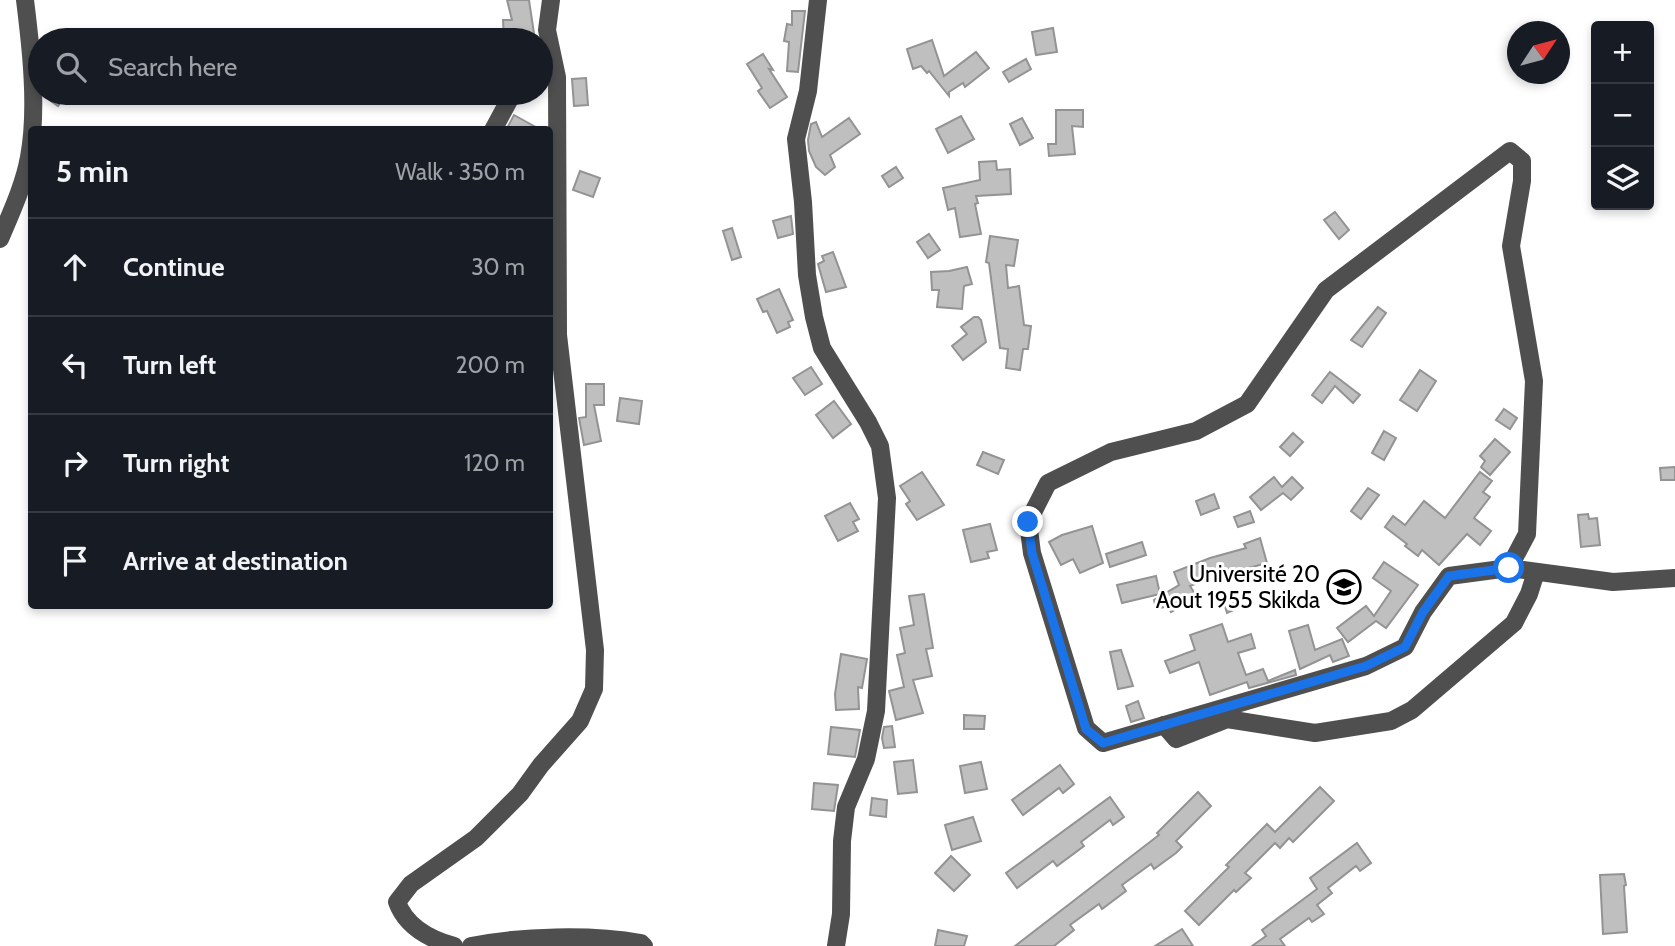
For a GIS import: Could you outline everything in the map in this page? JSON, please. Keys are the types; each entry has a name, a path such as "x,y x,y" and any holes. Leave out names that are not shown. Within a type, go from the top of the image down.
{"street":[{"path":"25,0 28,33"},
{"path":"546,28 551,0"},
{"path":"818,0 808,91 796,139 807,275 822,348 880,446 887,498 876,711 866,759 846,807 842,841 841,914 836,946"},
{"path":"454,946 418,930 402,915 397,902 411,884 476,838 520,794 541,765 580,721 594,689 595,650 558,335 557,77 553,64"},
{"path":"31,126 32,105"},
{"path":"494,126 506,105"},
{"path":"1509,568 1527,534 1534,381 1511,247 1522,181 1522,161 1510,150 1326,290 1247,404 1196,431 1111,452 1048,483 1028,522 1032,553 1086,729 1103,743 1366,666 1405,647 1423,612 1449,576 1509,568 1613,582 1675,578"},
{"path":"0,239 15,204 28,160"},
{"path":"1164,725 1176,739 1227,719 1315,733 1391,721 1412,710 1514,623 1529,594 1536,572"},
{"path":"471,946 501,940 612,938 641,943 644,946"}],"building":[{"path":"507,0 529,0 533,28 503,28 503,20 512,20"},
{"path":"792,11 805,11 798,72 787,71 789,42 784,41 787,24 792,25"},
{"path":"1053,28 1057,52 1036,55 1032,32"},
{"path":"932,40 944,76 976,52 989,68 965,87 963,83 949,92 949,96 929,71 927,73 921,66 913,69 907,49"},
{"path":"763,54 787,97 770,108 758,91 762,88 747,64"},
{"path":"1026,59 1031,69 1009,82 1003,72"},
{"path":"586,78 588,105 574,106 572,79"},
{"path":"1056,110 1083,110 1083,127 1072,126 1075,154 1049,156 1048,144 1056,144"},
{"path":"514,115 534,126 508,126"},
{"path":"961,116 974,139 948,153 936,129"},
{"path":"849,118 860,134 830,155 835,167 825,175 816,167 809,151 811,124 816,122 822,137"},
{"path":"1022,118 1033,138 1020,145 1010,124"},
{"path":"996,161 997,170 1010,169 1011,194 976,196 981,234 960,237 955,208 948,210 943,188 980,180 979,162"},
{"path":"896,167 903,178 889,187 882,176"},
{"path":"580,171 600,178 593,197 573,190"},
{"path":"1335,212 1349,230 1339,239 1324,220"},
{"path":"791,216 793,234 778,238 773,221"},
{"path":"732,228 741,257 732,260 723,231"},
{"path":"929,234 940,250 928,258 917,242"},
{"path":"990,236 1018,240 1014,266 1006,265 1008,288 1019,286 1024,325 1031,326 1028,349 1023,349 1020,370 1006,368 1008,349 1000,348 989,263 986,262"},
{"path":"833,252 846,287 826,292 818,264 824,261 822,256"},
{"path":"967,267 972,284 964,286 962,309 937,307 939,290 932,290 931,272"},
{"path":"779,289 793,320 788,322 790,327 777,333 767,311 763,312 757,299"},
{"path":"1378,307 1386,313 1362,347 1351,340"},
{"path":"974,317 981,320 986,342 963,360 952,346 967,334 961,327"},
{"path":"811,367 822,384 805,395 793,378"},
{"path":"1420,370 1436,381 1417,411 1400,400"},
{"path":"1330,372 1360,395 1353,403 1335,386 1322,403 1312,395"},
{"path":"586,384 604,384 604,405 594,405 601,441 584,445 579,418 586,417"},
{"path":"620,398 642,401 639,424 617,421"},
{"path":"834,401 851,424 833,438 816,415"},
{"path":"1504,409 1517,418 1510,429 1496,420"},
{"path":"1384,431 1396,438 1384,460 1372,453"},
{"path":"1293,433 1303,442 1290,456 1280,447"},
{"path":"1495,439 1510,452 1490,475 1481,467 1485,461 1480,456"},
{"path":"983,452 1004,460 998,474 977,465"},
{"path":"1675,467 1675,480 1661,480 1660,468"},
{"path":"922,472 944,505 917,520 906,504 910,501 900,486"},
{"path":"1480,472 1492,481 1483,492 1490,497 1474,518 1491,531 1480,545 1467,534 1439,565 1422,550 1418,556 1385,527 1393,516 1405,525 1424,501 1445,518"},
{"path":"1274,477 1282,487 1292,477 1303,488 1291,500 1283,493 1261,510 1250,497"},
{"path":"1368,488 1379,495 1361,519 1351,511"},
{"path":"1214,494 1219,508 1201,515 1196,501"},
{"path":"850,503 859,519 853,522 858,531 838,541 825,516"},
{"path":"1250,511 1254,522 1238,527 1234,517"},
{"path":"1588,514 1589,519 1597,518 1600,545 1581,547 1578,515"},
{"path":"990,524 997,550 987,552 989,558 971,562 963,530"},
{"path":"1092,526 1103,563 1080,573 1073,559 1061,565 1049,542"},
{"path":"1260,538 1267,563 1223,573 1190,586 1197,597 1171,612 1168,606 1156,609 1154,600 1179,585 1174,572 1246,548 1244,544"},
{"path":"1142,542 1146,555 1110,567 1106,554"},
{"path":"1384,562 1418,585 1386,628 1376,621 1348,642 1337,628 1366,606 1374,616 1391,591 1373,578"},
{"path":"1156,576 1160,594 1122,603 1117,585"},
{"path":"924,594 933,648 926,649 932,676 913,680 923,713 896,720 889,691 904,687 897,655 905,653 900,628 914,625 909,596"},
{"path":"1238,598 1241,607 1227,613 1224,603"},
{"path":"1222,624 1228,642 1251,634 1255,648 1238,653 1246,675 1263,669 1268,681 1295,670 1296,675 1249,688 1247,682 1210,695 1199,662 1170,673 1165,661 1195,650 1190,635"},
{"path":"1308,625 1315,650 1342,639 1349,656 1333,662 1330,655 1300,669 1289,631"},
{"path":"1121,650 1133,686 1118,689 1110,652"},
{"path":"841,654 867,659 862,688 858,687 859,709 836,710 835,694"},
{"path":"1138,701 1144,718 1131,722 1126,706"},
{"path":"964,715 985,716 984,729 964,729"},
{"path":"892,726 895,747 884,748 884,727"},
{"path":"831,727 860,730 855,757 828,754"},
{"path":"913,760 917,792 898,794 894,762"},
{"path":"981,762 987,789 965,793 960,766"},
{"path":"1060,765 1074,784 1063,793 1059,788 1023,815 1012,800"},
{"path":"814,783 838,785 834,811 812,809"},
{"path":"1320,787 1334,801 1293,842 1289,838 1280,848 1275,843 1245,873 1251,878 1236,892 1234,890 1199,925 1185,911 1267,824 1275,832"},
{"path":"1198,792 1211,806 1176,841 1182,847 1176,853 1154,869 1151,864 1122,885 1126,891 1102,909 1099,904 1070,925 1074,930 1054,946 1015,946 1159,835 1157,833"},
{"path":"1110,797 1124,817 1113,825 1110,820 1081,842 1084,846 1057,866 1053,861 1017,888 1006,873"},
{"path":"872,798 887,800 886,817 870,815"},
{"path":"973,817 981,841 952,850 945,825"},
{"path":"1357,843 1371,863 1360,871 1356,866 1328,888 1332,893 1317,905 1324,914 1312,922 1309,918 1280,939 1285,946 1252,946 1266,936 1262,930 1317,889 1310,878"},
{"path":"951,856 970,875 954,891 935,873"},
{"path":"1624,874 1627,932 1603,934 1600,875"},
{"path":"1182,929 1193,946 1155,946"},
{"path":"938,930 967,936 964,946 935,946"}],"place":[{"name":"Université 20 Aout 1955 Skikda","path":"1344,587"}],"route":[{"path":"1028,522 1032,553 1086,729 1103,743 1366,666 1405,647 1423,612 1449,576 1509,568"}]}
